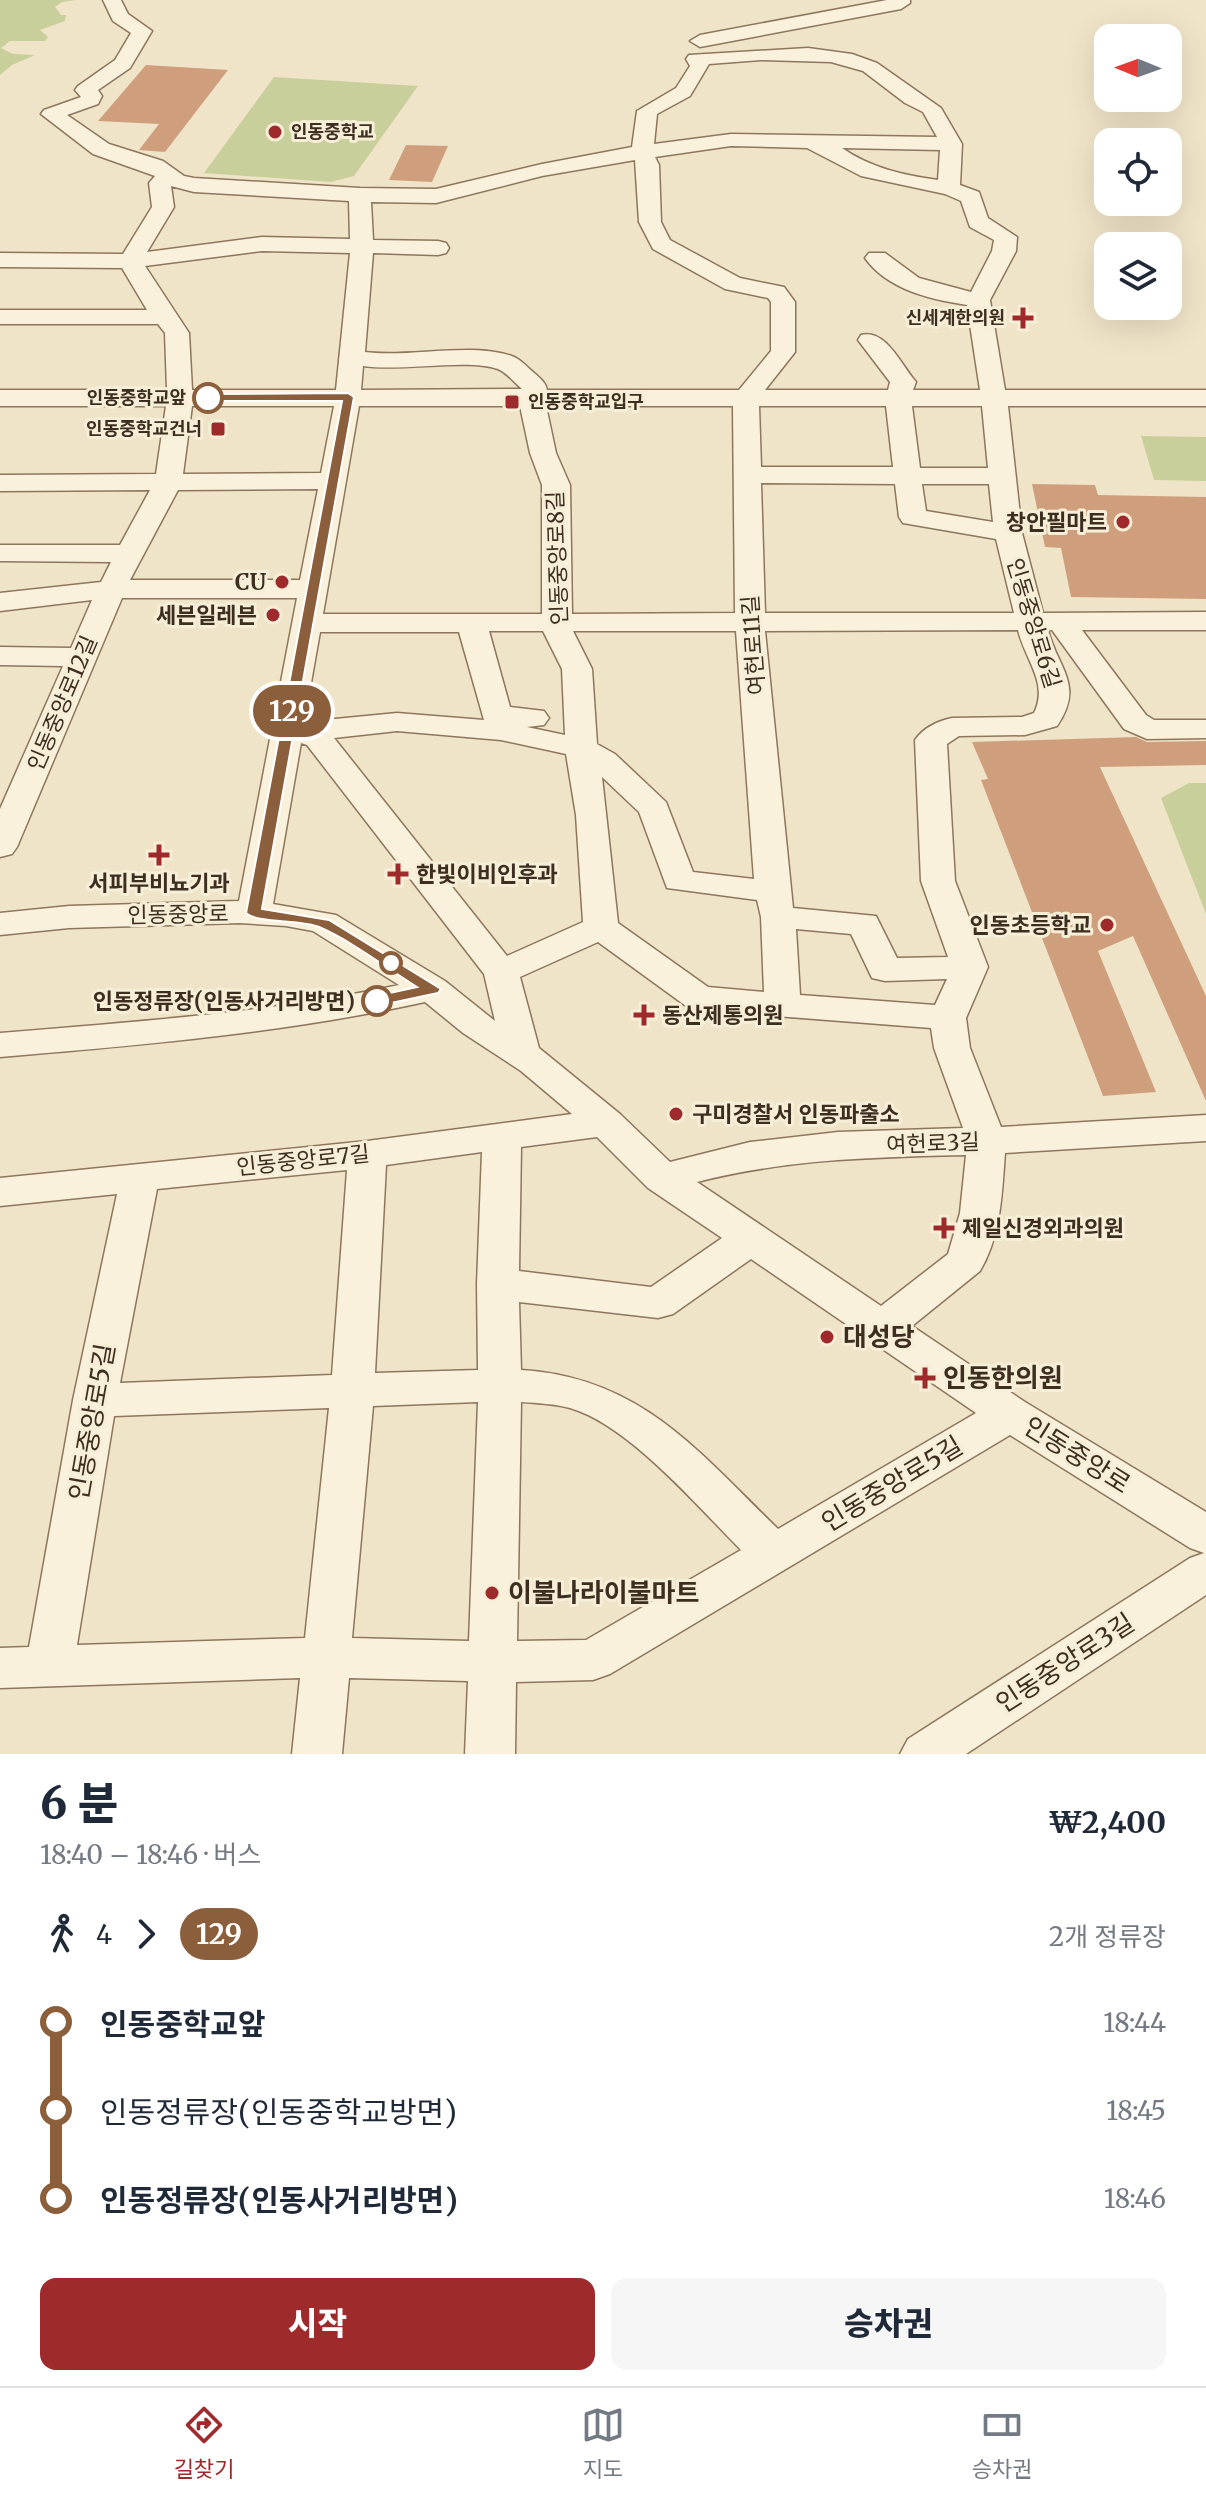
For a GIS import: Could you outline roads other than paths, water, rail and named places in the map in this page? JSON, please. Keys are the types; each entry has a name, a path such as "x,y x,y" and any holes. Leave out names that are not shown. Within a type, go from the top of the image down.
{"street":[{"path":"112,0 120,17 142,31 123,64 85,90 92,96 91,100 51,114 101,149 155,166 166,176 194,185 360,195 436,196 542,170 731,140 951,144"},
{"path":"746,398 783,352 783,302 776,292 733,284 661,244 650,222 648,165 642,152 647,111 683,92 700,66 691,48 694,43 901,3 901,0"},
{"path":"696,59 828,56 852,60 872,68 910,100 931,108 951,144 949,188"},
{"path":"814,143 832,149 854,166 899,182 949,188 971,197 978,222 1006,237 1004,251 978,300 944,295 911,282 888,271 877,258"},
{"path":"130,261 163,207 160,183 166,176"},
{"path":"254,913 293,730 312,589 348,397 362,246 360,195"},
{"path":"0,260 130,261 262,244 438,248"},
{"name":"인동중앙로12길","path":"0,847 7,817 111,589 169,481 180,398 177,333 130,261"},
{"name":"인동중앙로6길","path":"970,967 938,881 931,740 952,727 1025,726 1046,719 1056,699 1046,621 1008,533 994,399 978,300"},
{"path":"0,317 165,317"},
{"path":"870,340 903,382 898,398 913,517 1008,533"},
{"path":"351,357 383,362 478,359 507,363 536,388 531,396"},
{"name":"인동중앙로8길","path":"531,396 543,453 556,485 557,624 577,669 580,734 592,815 601,927"},
{"path":"1,414 42,398 1206,398"},
{"name":"여헌로11길","path":"746,398 750,623 783,1004"},
{"path":"746,475 1002,476"},
{"path":"0,483 333,481"},
{"path":"0,553 131,554"},
{"path":"0,602 111,589 312,589"},
{"path":"1046,621 1079,650 1135,722 1147,730 1206,729"},
{"path":"309,623 1206,621"},
{"path":"472,624 497,716 580,734 654,809 679,881 864,924 885,970 970,967 948,1018 952,1048 987,1141 980,1213 966,1261 881,1328"},
{"path":"0,656 82,657"},
{"path":"293,730 397,722 580,734"},
{"path":"293,730 318,738 501,972 522,1054"},
{"name":"인동중앙로","path":"0,924 69,917 254,913 286,915 324,923 432,989 476,1025 522,1054 606,1123 662,1178 1010,1414 1206,1535"},
{"path":"501,972 601,927 699,998 948,1018"},
{"path":"0,1045 206,1028 350,1007 432,989"},
{"name":"인동중앙로7길","path":"0,1192 367,1154 606,1123"},
{"name":"여헌로3길","path":"662,1178 750,1155 838,1145 987,1141 1206,1128"},
{"path":"490,1754 500,1385 498,1284 502,1135"},
{"path":"317,1754 353,1388 367,1154"},
{"name":"인동중앙로5길","path":"49,1668 95,1400 140,1177"},
{"path":"498,1284 658,1303 752,1238"},
{"path":"95,1400 353,1388 500,1385 541,1386 582,1395 640,1426 774,1554"},
{"name":"인동중앙로5길","path":"0,1668 325,1657 493,1662 593,1660 1010,1414"},
{"name":"인동중앙로3길","path":"925,1754 1206,1571"}],"place":[{"name":"인동중학교","path":"275,132"},
{"name":"신세계한의원","path":"1023,318"},
{"name":"인동중학교앞","path":"208,398"},
{"name":"인동중학교입구","path":"512,402"},
{"name":"인동중학교건너","path":"218,429"},
{"name":"창안필마트","path":"1123,522"},
{"name":"CU","path":"282,582"},
{"name":"세븐일레븐","path":"273,615"},
{"name":"서피부비뇨기과","path":"159,855"},
{"name":"한빛이비인후과","path":"398,874"},
{"name":"인동초등학교","path":"1107,925"},
{"name":"인동정류장(인동사거리방면)","path":"377,1001"},
{"name":"동산제통의원","path":"644,1015"},
{"name":"구미경찰서 인동파출소","path":"676,1114"},
{"name":"제일신경외과의원","path":"944,1228"},
{"name":"대성당","path":"827,1337"},
{"name":"인동한의원","path":"925,1378"},
{"name":"이불나라이불마트","path":"492,1593"}]}
